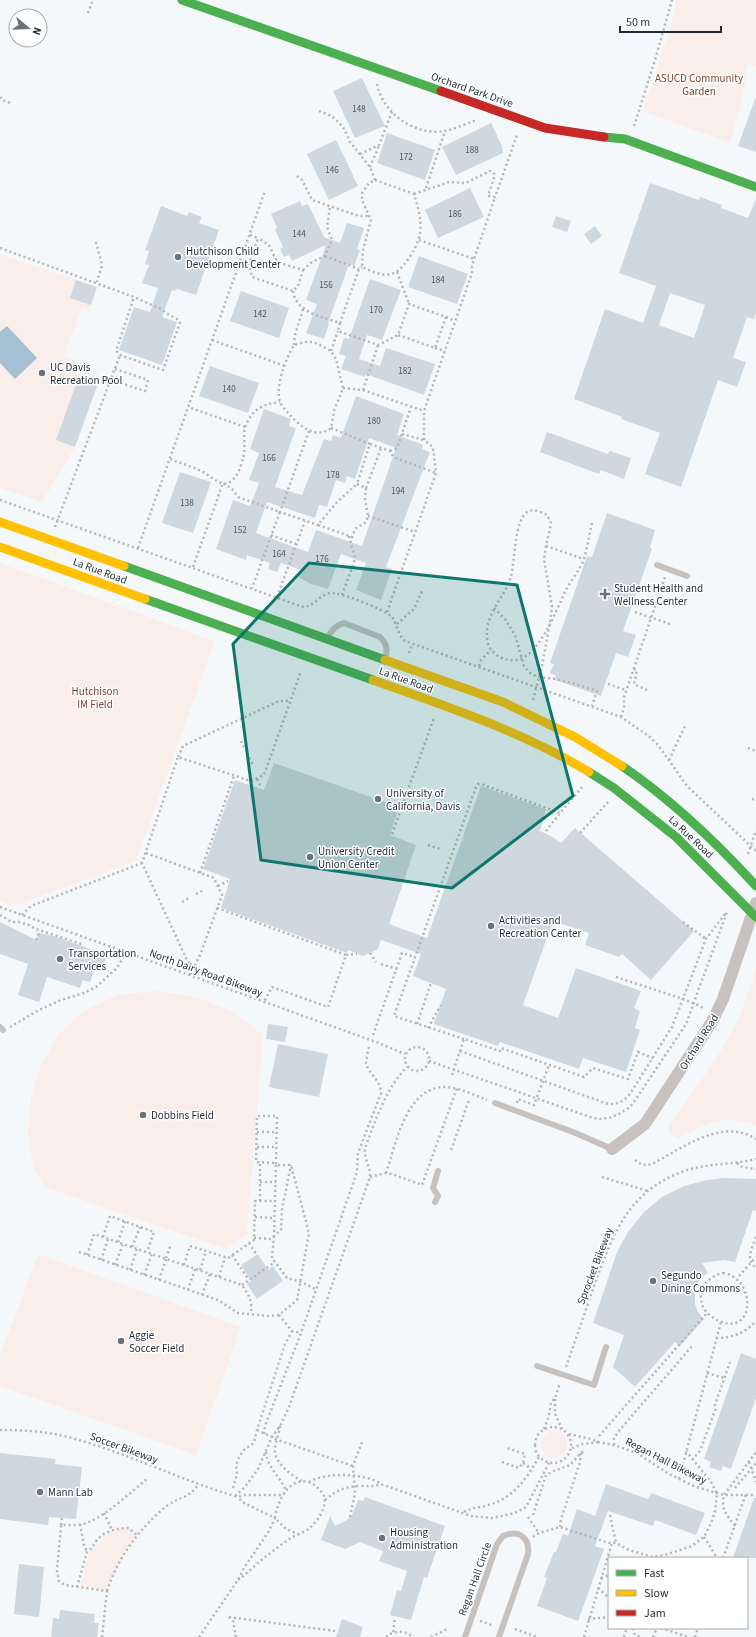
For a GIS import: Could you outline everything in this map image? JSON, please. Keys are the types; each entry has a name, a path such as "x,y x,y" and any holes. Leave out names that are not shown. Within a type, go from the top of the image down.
{"main road":[{"name":"Orchard Park Drive","path":"182,0 545,128 561,132 625,139 756,187"},
{"name":"La Rue Road","path":"0,522 503,702 540,717 610,757 647,783 684,813 742,870 756,886"},
{"name":"La Rue Road","path":"0,547 470,715 511,731 543,746 614,788 645,812 676,837 755,911"}],"street":[{"name":"Orchard Road","path":"612,1149 645,1124 713,1020 723,999 755,911"}],"lane":[{"path":"657,565 688,576"},
{"path":"327,639 332,630 339,624 344,623 384,640 388,649 385,660"},
{"path":"495,1103 573,1132 612,1149"},
{"path":"436,1202 438,1196 433,1188 438,1171"},
{"path":"537,1366 594,1385 606,1347"},
{"name":"Regan Hall Circle","path":"465,1637 497,1544 503,1536 514,1534 522,1536 527,1541"},
{"path":"499,1637 528,1554 529,1548 527,1541"}],"path":[{"path":"88,14 92,0"},
{"path":"634,128 672,0"},
{"path":"376,77 378,88 392,112 400,119 418,129 428,131 445,131 476,120 483,120"},
{"path":"0,97 2,100 10,103"},
{"path":"319,111 332,116 343,127 350,142 370,167 375,180"},
{"path":"370,167 392,112"},
{"path":"424,440 424,411 472,273 474,259 519,129"},
{"path":"426,189 445,131"},
{"path":"360,154 379,145"},
{"path":"331,351 360,268 363,250 371,224 370,216 362,200 362,193 369,183 375,180 414,194 449,182 466,184 490,171 495,175 488,196 496,198"},
{"path":"297,176 302,180 312,200 359,216 370,216"},
{"path":"138,548 265,191"},
{"path":"325,256 375,273 390,275 397,272 415,249 419,240 421,228 419,210 414,194"},
{"path":"293,291 298,286 303,270 312,262 325,256 332,240 327,227 330,207"},
{"path":"250,235 269,245 275,258 280,263 303,270"},
{"path":"258,238 249,265 252,277 293,291"},
{"path":"419,240 474,259"},
{"path":"96,242 102,265 97,282"},
{"path":"0,248 97,282 134,297 161,309 177,319 180,323 163,370 120,355 116,351 134,297"},
{"path":"363,390 378,345 398,335 409,304 397,272"},
{"path":"293,291 294,296 303,309 340,323"},
{"path":"409,304 455,321"},
{"path":"294,345 305,342 313,342 331,351 336,359 343,388 334,411 331,428 326,432 318,433 309,431 298,424 280,402 280,381 288,355 294,345 295,335 303,309"},
{"path":"435,348 446,317"},
{"path":"338,331 378,345"},
{"path":"398,335 445,351"},
{"path":"212,340 285,366"},
{"path":"54,529 120,355"},
{"path":"111,380 144,391 148,380 115,369"},
{"path":"343,388 363,390 424,411"},
{"path":"223,483 230,482 236,477 243,460 245,448 243,438 245,427 251,414 264,404 280,402"},
{"path":"188,407 245,427"},
{"path":"331,428 390,451 397,448 411,407"},
{"path":"252,588 309,431"},
{"path":"387,612 436,473 433,447 424,440 402,434"},
{"path":"318,525 337,502 357,484 370,444"},
{"path":"170,459 201,470 232,489 238,497 352,537 355,529 366,522 368,516 365,499 366,488 381,448"},
{"path":"390,451 392,456 436,473"},
{"path":"192,567 223,483"},
{"path":"357,484 366,488"},
{"path":"532,702 537,691 550,622 551,598 544,559 550,528 550,518 547,515 532,510 527,512 520,524 516,537 511,577 506,591 494,608 487,630 488,644 491,650 505,659 511,660 522,659 534,649 550,622 566,589 584,559 593,520"},
{"path":"368,516 415,532"},
{"path":"277,597 305,521"},
{"path":"271,535 296,544"},
{"path":"342,595 355,558 349,536"},
{"path":"546,546 584,559"},
{"path":"621,717 624,708 624,697 626,690 668,569"},
{"path":"397,624 414,608 422,591"},
{"path":"494,608 505,619 515,635 527,670 539,677 558,679 597,691 592,706"},
{"path":"635,612 670,624"},
{"path":"408,656 412,644"},
{"path":"479,666 481,660 491,650"},
{"path":"178,757 250,781 264,775 302,668"},
{"path":"634,669 637,670 634,684 647,690"},
{"path":"608,684 626,690"},
{"path":"193,967 187,960 142,863 178,757 183,746 187,744 279,701 291,701"},
{"path":"392,834 435,716"},
{"path":"669,760 685,726"},
{"path":"241,741 244,747"},
{"path":"748,748 756,751"},
{"path":"247,753 253,765"},
{"path":"200,873 234,776"},
{"path":"257,779 261,787"},
{"path":"560,813 478,784 394,1016 500,1051 501,1048 584,1077 593,1068 628,1079 638,1052"},
{"path":"546,831 583,786"},
{"path":"752,799 756,800"},
{"path":"580,832 608,802"},
{"path":"747,857 756,830"},
{"path":"428,845 440,849"},
{"path":"146,853 214,878 222,895 201,953 190,976"},
{"path":"22,915 31,906 142,863"},
{"path":"218,887 228,881"},
{"path":"196,894 202,892"},
{"path":"182,902 189,898"},
{"name":"North Dairy Road Bikeway","path":"0,907 405,1054"},
{"path":"217,908 346,955 357,954"},
{"path":"429,1061 593,1118 604,1118 621,1113 636,1099 686,1024 727,912 706,939 672,1027 630,1094 618,1104 605,1103 460,1051"},
{"path":"0,915 12,922 29,925 40,931 73,943 84,945"},
{"path":"683,922 706,939"},
{"path":"36,940 40,931"},
{"path":"2,1029 61,1000 84,993 96,987 117,968 126,953"},
{"path":"370,953 376,962"},
{"path":"373,1036 402,953 415,957"},
{"path":"264,1002 272,987 328,1007 346,955"},
{"path":"381,964 397,969"},
{"path":"616,977 683,999 704,1009 713,1020"},
{"path":"417,1024 431,983"},
{"path":"428,1028 441,1005"},
{"path":"452,1075 464,1039"},
{"path":"476,1043 477,1039"},
{"path":"264,1434 265,1426 317,1290 357,1172 358,1153 381,1093 379,1084 367,1065 366,1060 369,1046"},
{"path":"411,1048 421,1048 428,1054 429,1061 428,1065 421,1071 414,1071 407,1067 404,1062 405,1054 411,1048"},
{"path":"633,1051 653,1058"},
{"path":"537,1098 549,1065"},
{"path":"566,1071 567,1066"},
{"path":"236,1497 253,1477 272,1437 280,1426 289,1407 370,1177 370,1170 365,1155 366,1145 382,1104 398,1078 407,1067"},
{"path":"386,1174 406,1116 414,1102 424,1093 434,1088 457,1088 495,1103"},
{"path":"370,1177 392,1174 422,1185 457,1088"},
{"path":"451,1150 470,1100"},
{"path":"292,1165 276,1164 260,1163 256,1162 257,1116 277,1116 276,1147 276,1164 276,1182 272,1258 287,1278 317,1290"},
{"path":"635,1160 640,1165 645,1166 652,1164 707,1135 722,1131 739,1131 756,1138"},
{"path":"257,1132 277,1132"},
{"path":"256,1147 276,1147"},
{"name":"Sprocket Bikeway","path":"569,1434 562,1428 555,1414 555,1398 613,1236 627,1214 648,1191 664,1180 683,1171 701,1166 736,1163 756,1159"},
{"path":"260,1163 260,1201"},
{"name":"Sprocket Bikeway","path":"736,1163 742,1167 756,1169"},
{"path":"254,1238 274,1237 281,1230 282,1209 292,1165"},
{"path":"79,1252 218,1300 238,1313 268,1316 279,1315 297,1300 309,1233 292,1165"},
{"path":"602,1177 648,1191"},
{"path":"260,1182 276,1182"},
{"path":"184,1265 190,1246 228,1258 254,1240 255,1201 275,1201"},
{"path":"103,1237 110,1216 125,1221 154,1232 147,1252"},
{"path":"254,1218 274,1218"},
{"path":"118,1242 125,1221"},
{"path":"132,1247 140,1227"},
{"path":"87,1255 94,1234 242,1285 252,1304 251,1314"},
{"path":"756,1237 749,1256 750,1263 756,1268"},
{"path":"101,1260 108,1239"},
{"path":"249,1243 256,1254"},
{"path":"115,1265 123,1244"},
{"path":"159,1280 171,1244"},
{"path":"130,1270 137,1249"},
{"path":"200,1270 206,1251"},
{"path":"144,1275 152,1254"},
{"path":"232,1255 249,1280"},
{"path":"739,1276 756,1256"},
{"path":"219,1277 225,1257"},
{"path":"242,1285 275,1262"},
{"path":"188,1290 195,1269"},
{"path":"743,1279 739,1276 723,1272 707,1280 702,1288 701,1296 703,1307 707,1313 721,1322 739,1322 750,1314"},
{"path":"708,1273 712,1277"},
{"path":"202,1295 210,1274"},
{"path":"599,1436 707,1313"},
{"path":"279,1315 292,1331 301,1333"},
{"path":"716,1338 728,1338 741,1334 756,1321"},
{"path":"679,1479 721,1322"},
{"path":"233,1488 237,1474 236,1465 239,1457 244,1450 254,1443 285,1344 292,1331"},
{"path":"614,1445 614,1438 618,1432 693,1344"},
{"path":"692,1460 700,1451 716,1408 715,1405 730,1362"},
{"path":"707,1373 724,1378"},
{"name":"Sprocket Bikeway","path":"539,1457 535,1446 535,1441 544,1429 549,1416 551,1402 555,1398"},
{"path":"280,1426 275,1451 278,1461 302,1482"},
{"path":"544,1429 556,1427 562,1428"},
{"name":"Soccer Bikeway","path":"0,1430 64,1436 136,1459 198,1485 236,1497"},
{"path":"257,1430 278,1440 353,1466"},
{"path":"464,1512 471,1508 488,1506 508,1498 521,1485 539,1457 549,1463 561,1462 570,1454 572,1448 572,1442 569,1434"},
{"name":"Regan Hall Bikeway","path":"569,1434 614,1445 637,1453 679,1479 717,1494 756,1495"},
{"path":"350,1517 356,1487 353,1466 362,1442"},
{"path":"572,1448 583,1444 598,1442"},
{"path":"502,1462 519,1468 523,1463 525,1454 507,1448"},
{"path":"533,1515 546,1476 554,1470 570,1465 581,1453 586,1450"},
{"path":"527,1541 540,1533 560,1527 612,1543 616,1542 629,1550 652,1557 665,1555 692,1546 704,1537 712,1523 717,1494 711,1482 686,1451"},
{"path":"266,1452 268,1463 286,1491"},
{"path":"734,1526 723,1510 722,1503 724,1495 756,1452"},
{"path":"560,1527 561,1519 580,1462 581,1453"},
{"path":"749,1462 756,1482"},
{"path":"523,1463 529,1466"},
{"path":"199,1637 269,1531 283,1495 296,1484 310,1482 323,1477 354,1476 375,1480 380,1484 464,1512 471,1516 492,1518 520,1511 530,1501 542,1473 549,1463"},
{"path":"735,1488 756,1463"},
{"path":"61,1525 88,1523 104,1513 147,1479"},
{"path":"310,1482 320,1489 325,1500"},
{"path":"238,1580 266,1556 292,1537 308,1529 314,1524 322,1510 325,1500 336,1491 356,1487 375,1487 380,1484"},
{"path":"102,1637 107,1592 122,1557 137,1535 152,1518 170,1504 193,1492 198,1485"},
{"path":"723,1557 746,1494"},
{"path":"236,1497 283,1495"},
{"path":"236,1497 242,1502 275,1518 286,1529 298,1534"},
{"path":"104,1513 112,1530"},
{"path":"610,1515 616,1542"},
{"path":"528,1516 540,1533"},
{"path":"62,1518 57,1572 59,1581 65,1585 107,1592"},
{"path":"77,1587 87,1552 84,1545 80,1524"},
{"path":"87,1552 92,1549 100,1537 112,1530 129,1528 137,1535"},
{"path":"704,1537 716,1557"},
{"path":"584,1637 588,1619 612,1543"},
{"path":"601,1578 608,1575"},
{"path":"598,1588 608,1597"},
{"path":"236,1637 233,1621 229,1617 335,1631"},
{"path":"588,1619 608,1617"},
{"path":"393,1632 395,1618"},
{"path":"472,1618 502,1629"},
{"path":"431,1637 447,1629"},
{"path":"515,1629 536,1637"},
{"path":"633,1629 635,1635 641,1637"},
{"path":"664,1629 688,1637"},
{"path":"386,1637 393,1632 401,1631 413,1637"}],"highlighted area":[{"path":"309,563 517,585 573,796 452,888 261,860 233,644"}],"green space":[{"name":"ASUCD Community Garden","path":"676,0 756,0 756,67 748,64 742,100 730,143 643,111 671,27"},
{"name":"UC Davis Recreation Pool","path":"0,254 97,287 89,309 82,307 64,357 87,365 83,380 97,386 75,447 42,502 0,488"},
{"name":"Hutchison IM Field","path":"0,563 215,641 136,861 14,906 0,901"},
{"path":"756,968 756,1126 745,1122 724,1120 706,1125 677,1139 669,1132 669,1125 723,1048 745,1002"},
{"name":"Dobbins Field","path":"156,991 197,997 233,1012 263,1035 247,1234 226,1249 44,1187 33,1166 28,1133 31,1097 41,1064 59,1034 85,1010 118,995"},
{"name":"Aggie Soccer Field","path":"38,1254 241,1327 196,1455 0,1386 0,1356"},
{"path":"554,1432 563,1436 567,1445 563,1454 554,1458 545,1454 541,1445 545,1436"},
{"path":"119,1528 128,1529 135,1535 106,1590 80,1585 87,1562 88,1553 112,1530"}],"water":[{"path":"7,326 37,358 15,379 0,363 0,332"}],"building":[{"path":"362,78 385,126 355,138 333,91"},
{"path":"756,99 756,152 738,146"},
{"path":"491,123 502,146 503,153 456,175 442,147"},
{"path":"387,133 435,150 425,180 377,163"},
{"path":"336,140 358,186 329,200 307,154"},
{"path":"650,183 699,200 700,197 722,205 721,208 748,218 756,199 756,313 754,319 747,317 733,358 746,362 737,387 718,380 681,487 645,474 660,433 621,419 622,417 574,399 605,309 643,323 656,286 619,273","holes":["670,293 705,305 694,338 659,325"]},
{"path":"470,188 484,217 438,238 425,210"},
{"path":"300,201 302,206 308,204 324,237 340,243 347,223 364,228 357,249 360,250 354,266 349,264 328,323 329,324 324,339 306,333 317,304 306,300 326,245 292,261 289,255 284,257 280,249 283,247 275,230 277,228 271,214"},
{"name":"Hutchison Child Development Center","path":"161,206 187,216 189,212 202,217 199,223 219,230 196,295 177,289 176,291 172,290 162,317 177,322 162,365 119,350 134,307 150,312 158,288 142,283 149,265 145,264 149,251 145,250"},
{"path":"556,216 571,221 567,232 552,227"},
{"path":"595,226 602,236 591,244 584,234"},
{"path":"419,256 468,274 457,304 408,287"},
{"path":"370,279 401,290 382,340 367,335 359,359 380,366 386,348 435,364 424,395 366,374 365,377 341,369 346,356 339,354 344,338 349,339"},
{"path":"76,280 97,287 91,305 70,298"},
{"path":"241,291 289,308 279,338 230,321"},
{"path":"210,366 259,383 248,413 199,396"},
{"path":"78,379 97,386 75,447 56,440"},
{"path":"356,396 404,414 397,435 423,445 422,449 430,452 386,567 392,569 381,600 356,590 366,563 341,554 328,589 308,583 299,578 301,570 281,563 277,572 268,569 270,563 247,555 246,560 216,549 233,500 250,506 259,483 249,480 259,453 250,449 264,409 291,419 289,426 296,428 275,487 302,495 324,439 331,441 333,435 341,438","holes":["369,438 396,448 362,546 316,530 308,552 256,533 267,502 315,518 319,505 327,507 336,480 345,483 347,476 355,479"]},
{"path":"547,432 608,454 610,451 631,458 624,479 601,470 599,474 540,452"},
{"path":"180,472 211,482 193,533 162,523"},
{"name":"Student Health and Wellness Center","path":"607,513 655,530 650,548 652,549 623,631 636,635 628,657 616,653 601,696 555,680 556,676 550,673 554,664 550,663 587,556 592,557"},
{"name":"Activities and Recreation Center","path":"274,763 399,807 390,835 416,845 389,924 427,938 481,786 546,809 540,831 561,843 575,828 694,931 651,980 622,954 619,957 585,945 589,933 553,921 523,1005 558,1018 576,968 641,991 634,1008 640,1011 635,1028 640,1030 626,1072 583,1058 579,1069 500,1042 498,1046 434,1024 446,989 413,976 421,954 381,940 378,949 363,956 348,950 347,953 221,908 230,879 203,869 235,780 264,790"},
{"name":"Transportation Services","path":"0,922 36,940 39,933 54,936 107,955 102,971 95,968 90,982 83,980 80,988 47,977 39,1002 18,995 28,964 0,954"},
{"path":"268,1024 288,1027 285,1042 266,1039"},
{"path":"278,1044 328,1054 319,1097 269,1087"},
{"name":"Segundo Dining Commons","path":"724,1178 756,1179 756,1211 753,1210 735,1262 724,1260 702,1263 708,1273 702,1277 697,1285 695,1304 698,1312 704,1319 680,1346 675,1342 635,1387 613,1367 624,1335 593,1323 617,1252 628,1232 644,1212 662,1197 684,1186 707,1180"},
{"path":"258,1254 268,1270 273,1266 283,1281 257,1299 247,1284 251,1281 241,1265"},
{"path":"741,1353 756,1359 756,1398 731,1469 723,1466 721,1471 709,1467 711,1462 704,1459"},
{"name":"Mann Lab","path":"0,1453 56,1459 55,1464 82,1467 76,1519 49,1517 48,1525 0,1519"},
{"path":"606,1484 648,1499 651,1493 705,1513 696,1535 655,1520 653,1526 608,1511 595,1546 604,1549 578,1621 537,1606 547,1578 544,1577 554,1552 556,1552 563,1534 568,1536 577,1509 595,1516"},
{"name":"Housing Administration","path":"365,1497 445,1526 427,1578 424,1577 411,1620 390,1615 397,1590 401,1591 407,1571 379,1561 383,1551 360,1542 345,1549 321,1540 330,1516 335,1526 347,1520 352,1515 358,1500 363,1501"},
{"path":"754,1498 756,1498 756,1558 733,1557"},
{"path":"19,1564 44,1567 39,1617 14,1614"},
{"path":"60,1610 95,1614 94,1623 99,1623 97,1637 51,1637 53,1618 59,1619"},
{"path":"342,1619 363,1627 360,1637 336,1637"}],"traffic: fast":[{"path":"182,0 441,91"},
{"path":"604,137 625,139 756,187"},
{"path":"124,566 385,660"},
{"path":"145,599 373,680"},
{"path":"622,766 676,807 725,853 756,886"},
{"path":"589,772 614,788 676,837 756,917"}],"traffic: slow":[{"path":"0,522 124,566"},
{"path":"0,547 145,599"},
{"path":"385,660 503,702 575,737 622,766"},
{"path":"373,680 511,732 564,757 589,772"}],"traffic: jam":[{"path":"441,91 545,128 604,137"}],"place":[{"name":"Hutchison Child Development Center","path":"178,257"},
{"name":"UC Davis Recreation Pool","path":"42,373"},
{"name":"Student Health and Wellness Center","path":"605,594"},
{"name":"University of California, Davis","path":"378,799"},
{"name":"University Credit Union Center","path":"310,857"},
{"name":"Activities and Recreation Center","path":"491,926"},
{"name":"Transportation Services","path":"60,959"},
{"name":"Dobbins Field","path":"143,1115"},
{"name":"Segundo Dining Commons","path":"653,1281"},
{"name":"Aggie Soccer Field","path":"121,1341"},
{"name":"Mann Lab","path":"40,1492"},
{"name":"Housing Administration","path":"382,1538"}]}
